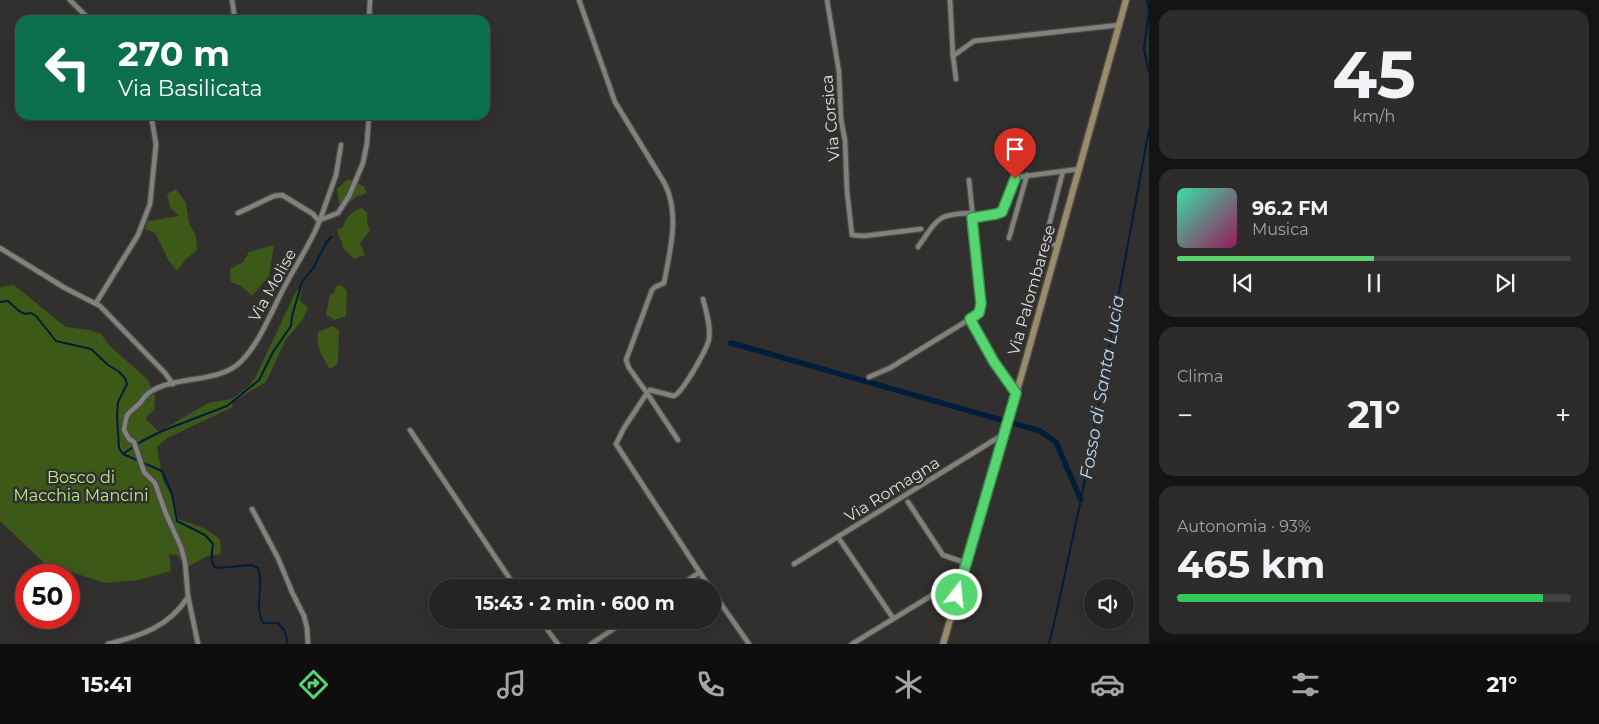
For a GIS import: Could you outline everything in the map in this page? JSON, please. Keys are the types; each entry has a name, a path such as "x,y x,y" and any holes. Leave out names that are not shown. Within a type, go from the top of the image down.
{"main road":[{"name":"Via Palombarese","path":"943,644 1058,246 1126,0"}],"street":[{"path":"70,0 85,15"},
{"path":"232,0 234,15"},
{"path":"370,0 370,15"},
{"path":"579,0 615,102 665,184 671,204 672,234 664,283 652,290 634,342 626,358 627,365 649,392 678,440"},
{"name":"Via Corsica","path":"827,0 839,72 841,120 845,140 847,191 852,235 864,236 921,229"},
{"path":"950,0 956,79"},
{"path":"953,56 974,41 1119,25"},
{"path":"96,303 138,235 150,204 156,144 152,120"},
{"path":"238,213 274,196 282,195 313,214 320,221 338,213 349,196 363,163 369,120"},
{"name":"Via Molise","path":"188,596 185,562 181,547 155,483 144,472 134,442 129,439 124,430 126,415 149,392 173,384 226,372 245,357 314,236 336,175 341,145"},
{"path":"918,247 942,217 953,214 972,216 1001,213 1005,208 1014,181 1019,177 1079,169"},
{"path":"1058,246 1045,241 1063,171"},
{"path":"1009,238 1027,175"},
{"path":"869,377 890,368 979,313 981,304 969,180"},
{"path":"0,248 65,288 104,309 165,373 173,384"},
{"path":"649,392 676,396 701,357 708,344 709,336 703,299"},
{"path":"970,319 994,362 1016,393"},
{"path":"649,392 616,443 704,579"},
{"path":"410,430 510,579"},
{"name":"Via Romagna","path":"794,564 999,438 1003,438"},
{"path":"908,502 943,555 966,564"},
{"path":"252,509 278,558 304,616 307,624 308,644"},
{"path":"838,537 893,618"},
{"path":"690,579 700,572"},
{"path":"852,644 962,577"},
{"path":"108,644 146,633 162,625 178,610 188,596"},
{"path":"188,596 198,644"},
{"path":"721,604 749,644"},
{"path":"547,629 558,644"},
{"path":"591,644 614,629"}],"green space":[{"path":"348,179 363,186 367,193 356,197 349,203 339,203 337,189"},
{"path":"176,189 186,203 189,223 196,236 197,250 185,260 177,271 169,261 155,233 145,229 148,221 179,216 170,207 167,194"},
{"path":"362,208 367,213 367,222 370,230 360,243 365,255 354,259 344,249 337,230 343,227 350,215"},
{"path":"274,245 269,276 252,296 241,286 231,282 230,269 243,262 249,252"},
{"name":"Bosco di Macchia Mancini","path":"14,285 66,327 89,330 101,334 110,346 148,380 155,395 154,410 146,419 159,432 208,403 232,399 249,386 256,376 295,293 302,286 300,301 308,308 303,319 285,341 266,382 232,402 233,407 167,438 157,447 163,480 173,499 178,519 204,528 220,539 221,554 208,556 186,567 177,555 169,554 171,571 138,580 105,583 80,575 80,564 44,563 0,521 0,287"},
{"path":"341,285 347,290 346,316 335,320 326,315 330,295 334,293 336,286"},
{"path":"333,326 339,330 338,363 330,369 320,352 318,332"}],"waterway":[{"name":"Fosso di Santa Lucia","path":"1147,0 1149,11 1144,49 1149,72"},
{"name":"Fosso di Santa Lucia","path":"1049,644 1081,500 1149,129"},
{"path":"123,454 142,441 162,431 227,406 259,380 273,352 291,326 302,282 314,267 331,237"},
{"path":"0,302 8,301 19,311 36,316 56,341 91,349 125,378 127,384 118,402 119,448 123,454 162,471 172,494 177,521 205,535 213,544 212,560 216,568 251,565 258,568 260,575 260,616 263,623 278,623 284,630 287,639 286,644"},
{"path":"731,343 1040,431 1056,442 1081,500"}],"route":[{"path":"957,595 1016,393 994,362 970,319 979,313 981,304 972,218 1001,213 1005,208 1015,179"}]}
